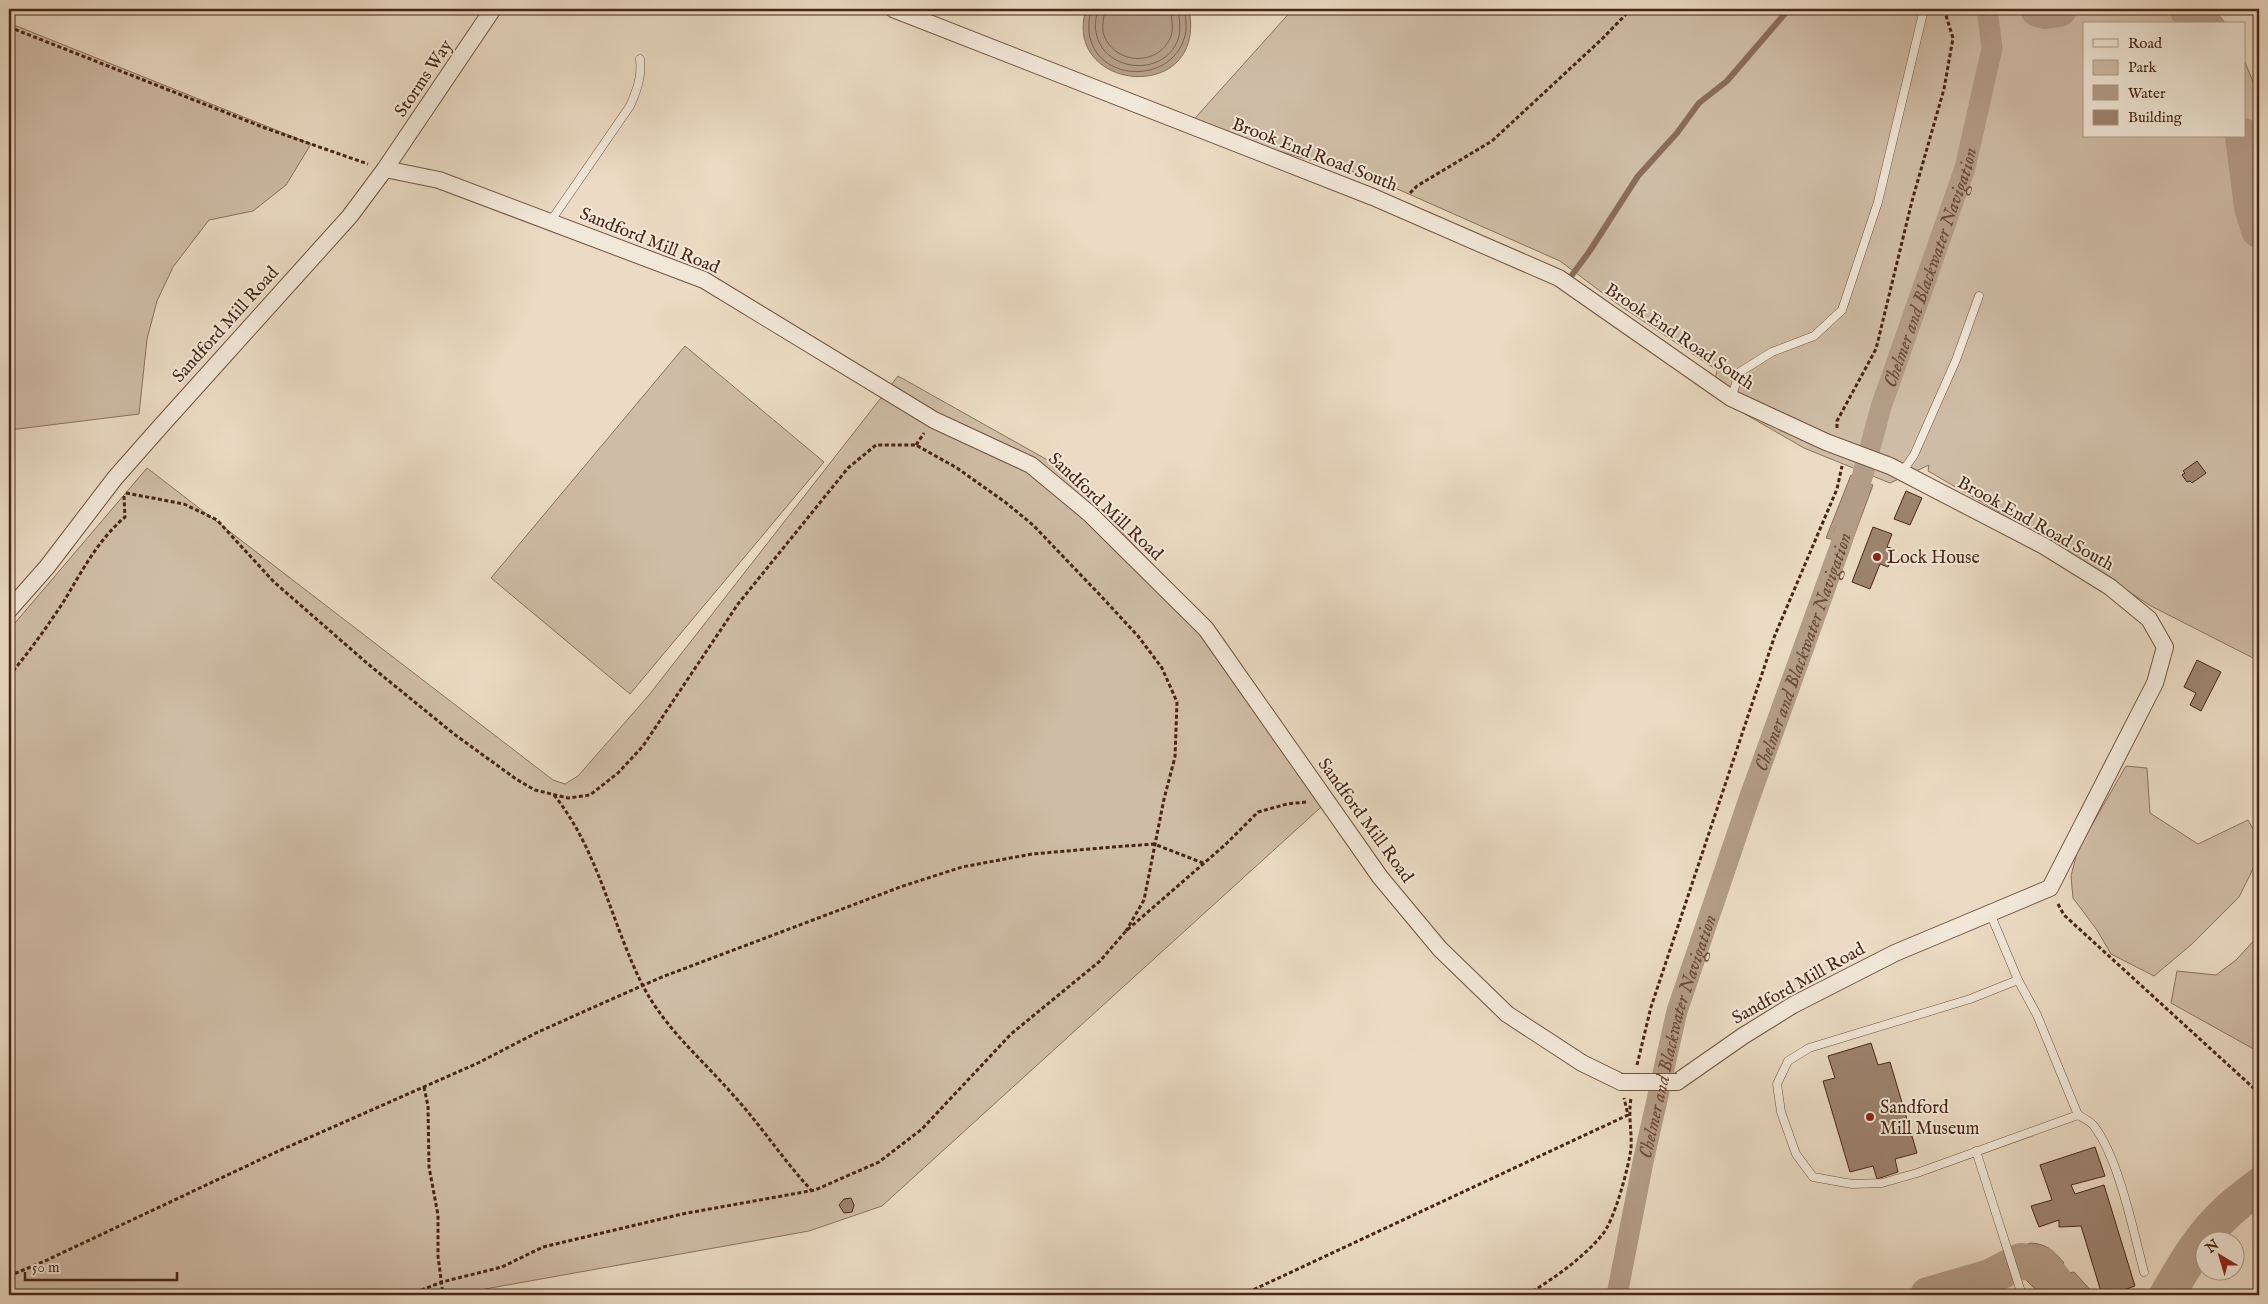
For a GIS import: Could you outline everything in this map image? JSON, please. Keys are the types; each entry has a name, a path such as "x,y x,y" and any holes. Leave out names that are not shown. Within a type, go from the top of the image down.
{"street":[{"name":"Storms Way","path":"385,170 493,9"},
{"name":"Brook End Road South","path":"893,9 1396,207 1559,278 1731,398 1896,469 2044,546 2110,587 2149,619 2165,647 2155,683 2050,888"},
{"name":"Sandford Mill Road","path":"9,610 47,567 115,478 350,216 385,170 439,180 704,280 934,420 1031,465 1090,514 1206,630 1380,876 1440,949 1474,984 1508,1014 1582,1063 1627,1086 1677,1082 1793,1004 1895,953 1990,911 2050,888"}],"lane":[{"path":"1731,398 1740,372 1772,352 1814,336 1842,310 1878,202 1924,9"},
{"path":"550,222 630,106 638,88 641,72 640,59"},
{"path":"1896,469 1914,455 1956,360 1978,296"},
{"path":"1990,911 2018,980 2037,1015 2078,1115 2093,1124 2107,1149 2126,1206 2144,1272"},
{"path":"2018,980 1970,999 1809,1048 1788,1060 1777,1084 1781,1112 1796,1154 1813,1177 1852,1184 1882,1183 1917,1173 2078,1115"},
{"path":"1976,1151 2022,1295"}],"path":[{"path":"1396,207 1417,186 1492,141 1602,39 1631,9"},
{"path":"1635,1073 1654,998 1775,635 1837,489 1846,449 1837,421 1876,349 1912,201 1944,89 1953,38 1944,9"},
{"path":"9,26 265,128 385,170"},
{"path":"9,676 35,644 91,555 115,525 125,517 124,492 184,504 217,520 274,582 368,664 454,734 516,779 535,790 568,798 590,795 618,774 643,746 738,604 848,468 876,445 916,444 958,468 1033,525 1138,636 1162,668 1177,702 1175,757 1154,844 1144,900 1126,931"},
{"path":"554,794 568,812 598,872 643,986 664,1021 754,1118 812,1191"},
{"path":"409,1295 442,1282 502,1267 543,1247 617,1228 812,1191 879,1162 922,1130 1011,1034 1100,961 1126,931 1203,864 1258,812 1288,804 1328,800"},
{"path":"9,1276 45,1261 348,1119 478,1063 536,1032 643,986 903,886 962,868 1032,854 1154,844 1203,864"},
{"path":"2050,888 2064,915 2259,1094"},
{"path":"1527,1295 1565,1271 1604,1234 1627,1176 1631,1146 1627,1086"},
{"path":"424,1087 428,1106 429,1168 438,1215 438,1256 443,1295"},
{"path":"1242,1295 1628,1115"}],"green space":[{"path":"1293,9 2214,9 2224,22 2083,22 2083,138 2246,138 2246,65 2259,96 2259,661 2151,606 2051,542 1928,471 1929,465 1890,483 1804,448 1712,395 1717,370 1616,303 1560,261 1368,176 1188,126"},
{"path":"9,23 311,144 286,185 253,211 209,220 173,267 157,301 147,339 139,414 9,430"},
{"path":"685,346 824,462 630,694 491,578"},
{"path":"898,376 1060,467 1210,625 1330,799 882,1206 809,1231 485,1289 463,1295 9,1295 9,630 147,468 553,780 565,784 578,776 649,695"},
{"path":"2126,766 2147,768 2150,813 2198,844 2248,820 2259,839 2259,857 2239,897 2192,944 2154,976 2111,954 2097,930 2073,898 2071,876 2078,849"},
{"path":"2259,935 2259,1052 2171,1003 2177,971 2216,975 2236,960"}],"water":[{"path":"1086,9 1189,9 1189,40 1177,62 1158,74 1135,76 1113,71 1094,58 1084,37"},
{"path":"1851,475 1873,485 1851,544 1826,538"},
{"path":"2031,1243 2050,1249 2064,1263 2036,1290 2022,1276 2013,1248"},
{"path":"2074,1272 2095,1295 2050,1295 2048,1290"}],"building":[{"path":"2197,461 2206,473 2192,483 2190,481 2187,482 2182,475 2185,473 2183,471"},
{"path":"1906,491 1922,498 1910,525 1894,519"},
{"name":"Lock House","path":"1873,527 1892,534 1887,547 1894,549 1888,567 1880,564 1870,589 1852,582"},
{"path":"2197,660 2221,672 2201,711 2190,705 2196,693 2184,687"},
{"name":"Sandford Mill Museum","path":"1871,1043 1878,1065 1890,1062 1917,1153 1895,1159 1898,1172 1877,1179 1873,1166 1850,1172 1823,1081 1835,1078 1828,1056"},
{"path":"2095,1147 2105,1176 2071,1185 2075,1194 2104,1185 2135,1286 2110,1295 2102,1295 2081,1226 2059,1227 2059,1220 2039,1227 2031,1206 2052,1200 2040,1165"},
{"path":"851,1198 854,1205 852,1212 844,1213 839,1205 844,1199"}],"waterway":[{"path":"1572,275 1638,176 1677,133 1699,103 1727,81 1789,9"},
{"name":"Chelmer and Blackwater Navigation","path":"1617,1295 1643,1162 1677,1011 1749,799 1840,547 1863,474 1881,407 1965,168 1992,48 1987,9"},
{"path":"2038,9 2045,11 2059,9"},
{"path":"2187,9 2202,22"},
{"path":"2243,138 2252,207 2259,230"},
{"path":"2167,1295 2209,1231 2230,1209 2259,1186"},
{"path":"1928,1295 1990,1277 2021,1261 2042,1265 2065,1295"}],"place":[{"name":"Lock House","path":"1877,557"},
{"name":"Sandford Mill Museum","path":"1870,1117"}]}
